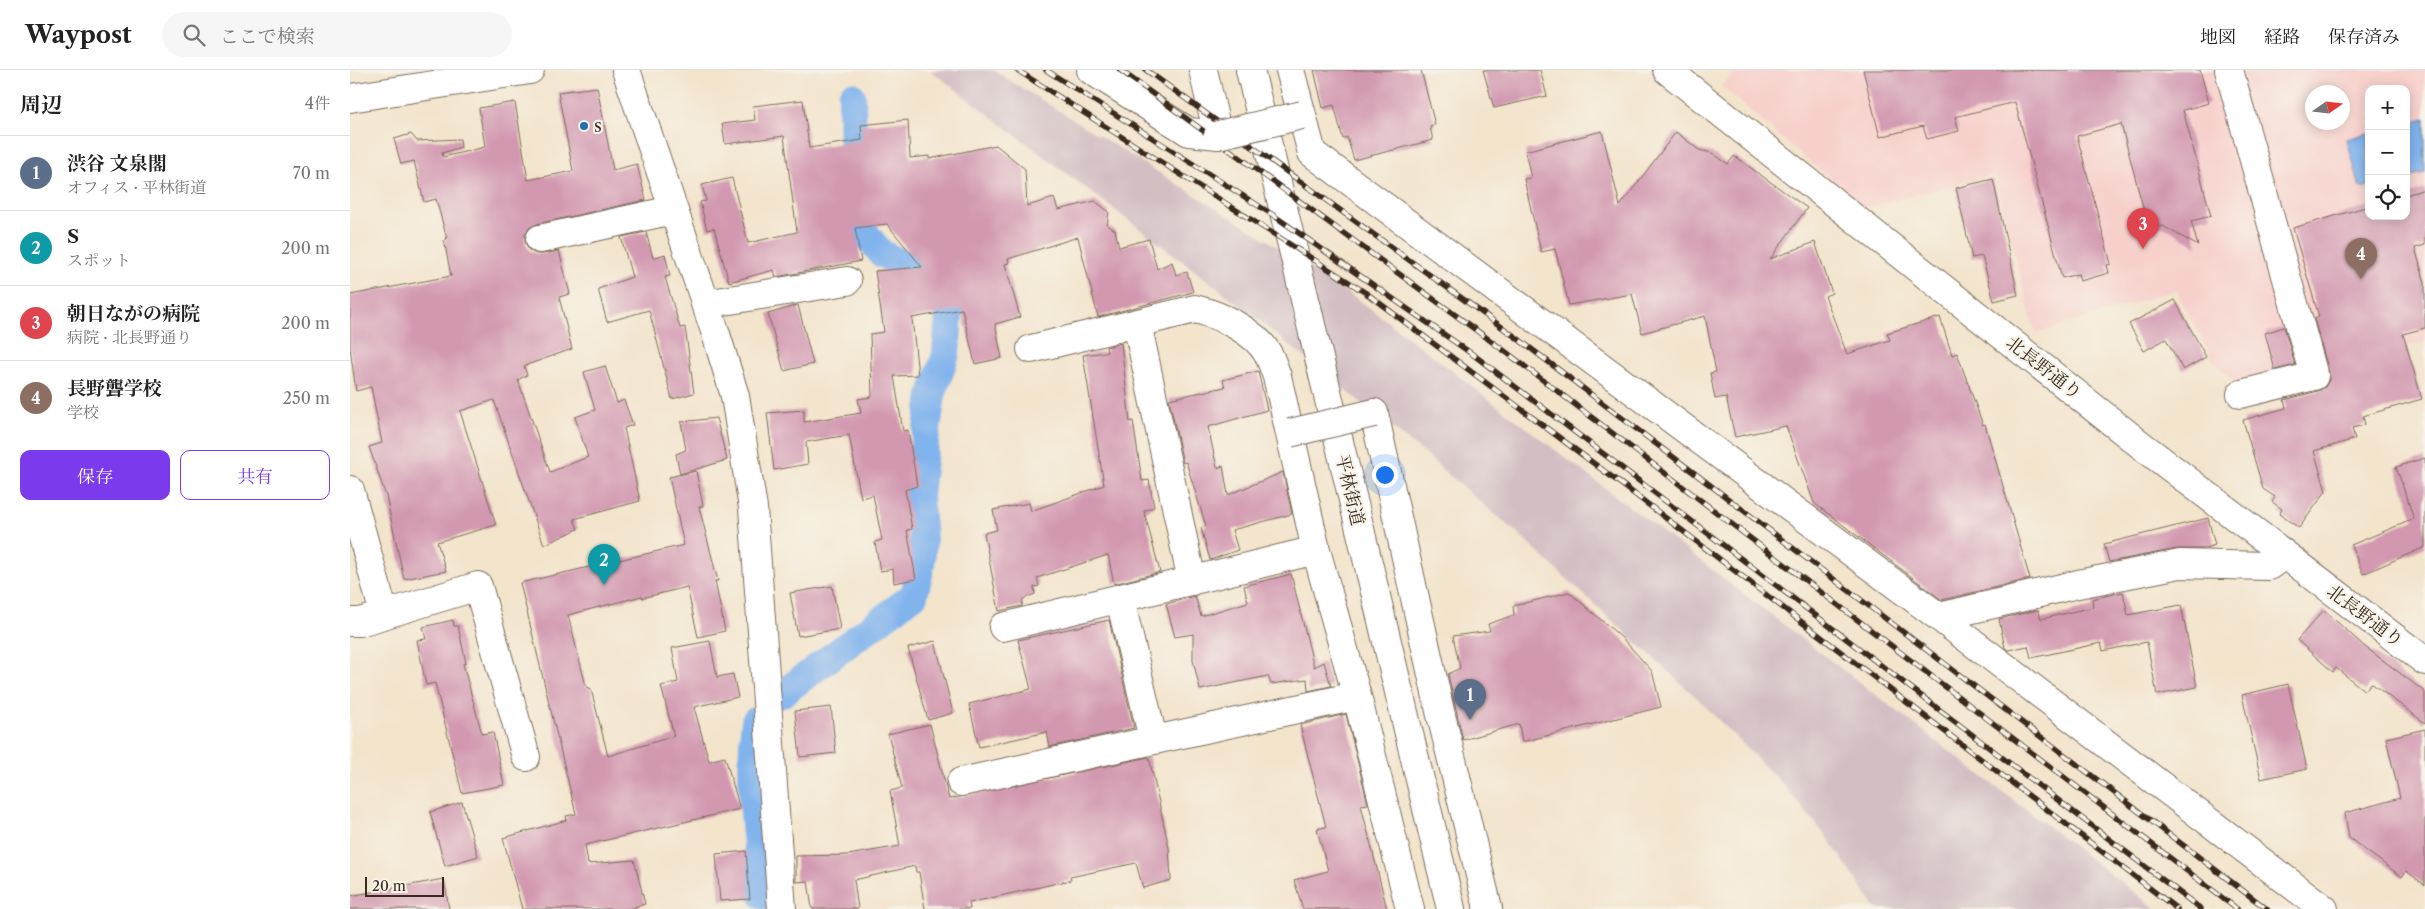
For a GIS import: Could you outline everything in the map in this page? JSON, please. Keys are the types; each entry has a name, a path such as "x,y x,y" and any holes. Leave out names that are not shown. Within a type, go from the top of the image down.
{"main road":[{"path":"350,98 530,70"},
{"path":"626,70 734,396 752,508 777,908"},
{"path":"1091,70 1189,132 1218,135 1302,115"},
{"path":"1203,70 1218,135"},
{"name":"平林街道","path":"1250,70 1451,909"},
{"path":"1290,70 1312,153 1939,617 2324,909"},
{"name":"北長野通り","path":"1667,70 2284,555 2425,661"},
{"path":"2229,70 2314,376 2241,394"},
{"path":"540,239 673,210"},
{"path":"705,304 847,281"},
{"path":"1031,349 1195,309 1217,314 1245,331 1268,353 1278,376 1316,550 1357,696 1410,909"},
{"path":"1137,323 1192,581"},
{"path":"1290,433 1374,413 1440,711 1487,909"},
{"path":"350,490 384,614"},
{"path":"1003,627 1316,550"},
{"path":"1939,617 2078,584 2180,564 2269,566 2284,555"},
{"path":"350,622 360,622 478,586 526,757"},
{"path":"1120,599 1153,739"},
{"path":"960,782 1357,696"}],"shaded area":[{"path":"930,70 993,70 1261,236 1363,303 2156,909 1876,909 1827,837 1785,787 1697,698 1518,534 1408,440 1223,292"},
{"path":"1738,70 2219,70 2304,367 2238,386 2212,359 2176,290 2035,334 1995,175 1864,208 1721,86"},
{"path":"2237,70 2425,70 2425,342 2322,369"}],"water":[{"path":"2425,118 2425,173 2410,176 2410,130 2410,122"},
{"path":"2365,134 2365,187 2360,188 2347,139"}],"building":[{"path":"1314,70 1421,70 1435,125 1430,127 1433,140 1354,160 1347,137 1343,139 1334,105 1323,108"},
{"path":"1483,70 1540,70 1547,96 1494,108"},
{"path":"1863,70 2200,70 2209,103 2183,110 2211,216 2191,221 2198,246 2163,226 2149,230 2121,124 2077,136 2111,264 2107,265 2109,273 2080,281 2078,274 2062,278 2015,102 1955,117 1959,131 1927,139 1923,126 1880,137"},
{"path":"597,87 613,170 637,164 646,200 537,224 529,228 525,235 525,242 529,250 536,254 559,251 570,294 559,297 572,349 524,366 527,375 518,380 550,472 588,457 575,417 595,410 584,372 605,366 617,403 624,400 633,425 624,428 640,501 574,519 578,529 544,545 494,400 460,411 496,525 437,542 446,571 404,579 386,496 369,447 382,443 371,387 356,391 350,348 350,295 451,276 444,240 447,239 436,199 424,202 414,161 401,164 394,139 411,134 417,141 460,139 461,147 442,153 443,157 485,147 479,108 515,102 528,180 573,171 558,92"},
{"path":"803,100 809,148 862,140 861,125 908,120 910,158 929,156 929,159 996,145 1025,169 1027,206 1054,198 1058,210 1095,201 1109,212 1107,225 1115,230 1119,247 1149,239 1157,269 1172,262 1176,275 1187,272 1193,292 1098,317 1078,237 1008,259 1009,263 1005,264 1020,317 995,324 1002,358 975,364 962,309 912,318 918,375 894,376 903,431 908,430 917,486 905,490 912,529 907,530 916,579 894,583 893,569 880,571 875,542 882,540 873,495 861,498 849,435 806,442 808,464 774,470 767,413 804,410 804,422 861,413 858,399 872,397 870,334 884,332 875,271 922,267 887,224 855,228 861,261 776,277 774,270 729,282 714,228 707,230 700,202 706,201 702,185 732,178 748,243 797,232 784,136 725,144 722,124 755,120 753,106"},
{"path":"1602,131 1620,206 1676,132 1699,150 1712,153 1728,164 1734,156 1807,208 1770,259 1815,242 1832,293 1825,296 1847,354 1890,340 1887,333 1940,317 1952,355 1957,353 1983,425 1985,424 2030,579 1942,600 1814,503 1786,426 1735,437 1726,397 1715,399 1710,373 1716,372 1705,316 1642,333 1632,294 1569,305 1555,249 1541,252 1524,179 1531,178 1525,151"},
{"path":"1993,179 2018,295 1994,301 1982,256 1972,258 1956,188"},
{"path":"2425,189 2425,245 2415,248 2425,283 2425,328 2403,334 2422,399 2363,416 2365,425 2352,428 2355,439 2314,451 2326,491 2299,528 2279,514 2282,509 2272,502 2275,497 2263,489 2243,420 2286,408 2284,400 2318,391 2325,387 2329,380 2329,372 2314,319 2319,317 2293,228 2365,207 2365,220 2410,220 2410,194"},
{"path":"646,232 653,258 665,254 670,276 665,277 680,328 685,327 694,393 672,399 649,310 607,322 598,289 632,277 621,237"},
{"path":"2175,300 2206,357 2183,370 2166,339 2144,351 2129,324"},
{"path":"798,305 813,364 784,371 768,314"},
{"path":"2284,327 2295,365 2275,370 2265,333"},
{"path":"1121,343 1130,422 1133,421 1142,481 1149,480 1154,507 1144,511 1160,572 1114,584 1108,555 1037,578 1039,586 1034,587 1035,594 1023,599 1022,606 999,611 984,533 997,530 993,510 1029,503 1031,511 1104,485 1083,355 1107,352 1106,347"},
{"path":"1258,371 1267,410 1208,427 1217,468 1223,466 1228,495 1283,472 1292,514 1232,530 1238,550 1210,560 1201,528 1206,526 1186,462 1183,463 1169,399 1225,387 1223,380"},
{"path":"716,418 727,460 680,474 676,454 686,450 681,422"},
{"path":"2425,458 2425,547 2363,574 2351,545 2414,519 2396,467"},
{"path":"696,471 703,506 699,507 718,581 715,581 725,631 698,637 687,587 642,598 642,596 568,615 586,686 591,689 608,756 674,736 661,686 678,682 672,648 710,641 717,677 733,674 738,697 694,707 709,761 725,757 740,809 585,845 588,864 634,860 645,904 628,909 522,909 503,838 567,820 566,816 576,814 520,583 684,545 669,477"},
{"path":"2208,518 2215,545 2202,549 2177,549 2109,562 2104,544"},
{"path":"1291,574 1314,667 1324,662 1331,686 1308,691 1307,679 1271,684 1268,676 1200,690 1193,660 1193,634 1175,637 1166,604 1195,596 1201,616 1248,602 1244,586"},
{"path":"832,586 840,629 798,636 790,593"},
{"path":"1569,592 1622,638 1652,671 1661,707 1522,742 1519,724 1463,740 1448,674 1460,668 1453,636 1490,631 1488,624 1514,615 1513,606"},
{"path":"2123,592 2128,615 2181,605 2197,687 2157,695 2147,642 2103,651 2101,643 2031,658 2028,646 2008,650 2005,648 1999,619 2038,610 2041,619 2093,607 2092,599"},
{"path":"2324,610 2364,646 2425,692 2425,723 2371,683 2365,691 2336,668 2333,672 2297,640"},
{"path":"453,620 454,626 458,626 466,663 463,664 482,734 493,732 504,785 462,793 435,683 426,685 417,640 426,639 423,627"},
{"path":"1109,620 1134,728 1050,747 1047,732 979,747 969,704 1031,689 1018,640"},
{"path":"935,641 953,713 928,720 908,648"},
{"path":"2288,684 2307,769 2261,779 2242,695"},
{"path":"831,707 836,753 800,757 795,711"},
{"path":"1346,714 1368,804 1361,805 1387,909 1303,909 1294,880 1328,871 1317,829 1326,827 1300,725"},
{"path":"930,724 949,799 1149,757 1169,848 1171,880 1143,888 1136,863 1070,877 1071,880 969,903 970,909 925,909 919,872 916,872 915,866 854,880 858,909 812,909 808,881 796,882 796,856 848,855 900,846 890,791 902,788 888,734"},
{"path":"2425,729 2425,885 2406,871 2402,877 2349,838 2345,813 2400,798 2386,738"},
{"path":"462,802 478,856 445,866 430,812"},
{"path":"746,851 750,899 720,901 716,854"},
{"path":"444,879 449,909 350,909 350,896"}],"waterway":[{"path":"780,695 914,595 921,565 923,538 919,496 925,442 932,395 946,354 949,314 936,290 914,269 882,254 865,233 853,161 852,96"},
{"path":"755,721 752,765 753,787 763,896"}],"railway":[{"path":"1017,70 1366,293 1624,486 2177,909"},
{"path":"1046,70 1273,215 1475,356 2201,909"},
{"path":"1120,70 1506,352 2237,909"},
{"path":"1146,70 1517,338 2267,909"}],"place":[{"name":"s","path":"584,126"},
{"name":"朝日ながの病院","path":"2143,249"},
{"name":"長野聾学校","path":"2361,279"},
{"name":"S","path":"604,585"},
{"name":"渋谷 文泉閣","path":"1470,720"}]}
